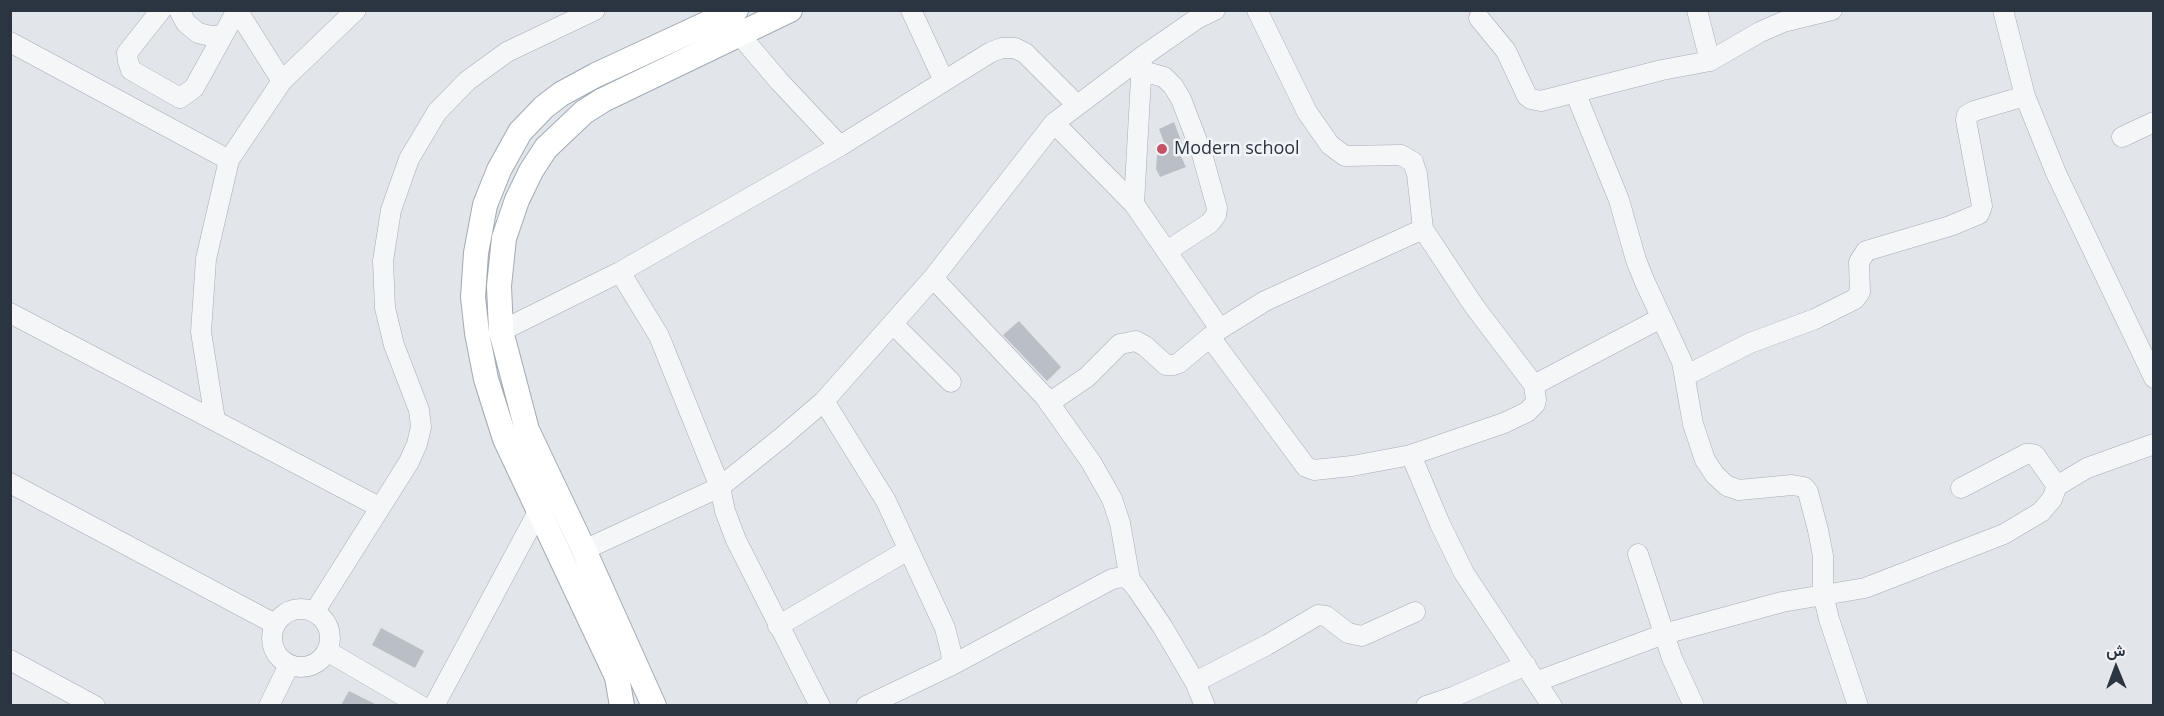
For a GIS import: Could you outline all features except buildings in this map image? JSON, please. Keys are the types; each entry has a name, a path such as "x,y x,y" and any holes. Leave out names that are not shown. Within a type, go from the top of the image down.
{"main road":[{"path":"622,705 617,677 505,439 486,379 473,297 476,253 485,205 499,170 520,132 544,107 561,94 596,75 738,22 790,10"},
{"path":"654,705 527,430 501,331 499,286 504,238 531,171 546,148 584,112 738,22"}],"street":[{"path":"161,10 126,53 131,70 180,98 194,88 237,10 282,81"},
{"path":"178,10 186,23 198,33 221,36"},
{"path":"215,420 201,332 206,259 229,160 282,81 356,10"},
{"path":"315,611 409,462 421,427 419,410 394,345 385,308 383,261 391,210 408,159 437,112 467,81 507,52 595,10"},
{"path":"911,10 944,81"},
{"path":"584,550 720,487 781,438 824,401 933,278 1054,123 1077,105 1142,63 1198,18 1215,10"},
{"path":"1054,123 1134,204 1167,250 1215,333 1306,467 1314,470 1352,466 1411,455 1518,417 1534,404 1536,400 1534,386 1474,306 1424,229 1417,174 1413,162 1401,155 1345,156 1330,145 1306,112 1257,10"},
{"path":"1697,10 1710,61"},
{"path":"1479,18 1490,28 1506,51 1520,83 1531,99 1541,100 1710,61 1760,32 1783,22 1832,10"},
{"path":"2003,10 2025,96 2056,173 2154,378"},
{"path":"738,22 779,81 840,146"},
{"path":"10,42 229,160"},
{"path":"501,331 620,272 840,146 991,52 1002,48 1015,48 1025,53 1077,105"},
{"path":"1134,204 1142,63"},
{"path":"1142,63 1164,77 1181,99 1202,154 1217,208 1216,215 1210,223 1167,250"},
{"path":"1575,92 1619,200 1636,260 1676,349 1685,376 1698,444 1705,460 1715,475 1727,486 1739,490 1792,485 1806,489 1820,539 1823,556 1823,594 1829,619 1858,705"},
{"path":"1685,376 1750,343 1815,319 1855,299 1860,292 1859,262 1866,251 1950,226 1979,214 1982,206 1967,116 1974,111 2025,96"},
{"path":"2122,137 2154,122"},
{"path":"1049,403 1087,377 1120,344 1136,341 1145,346 1161,362 1173,365 1179,363 1215,333 1265,301 1424,229"},
{"path":"620,272 659,336 720,487 725,511 736,540 820,705"},
{"path":"933,278 1049,403 1101,478 1120,523 1130,580 1162,626 1195,681 1205,705"},
{"path":"10,313 379,507"},
{"path":"1534,386 1661,318"},
{"path":"893,324 951,382"},
{"path":"824,401 886,501 949,639 952,665"},
{"path":"1426,705 1664,634 1782,602 1865,588 2004,534 2041,512 2052,499 2057,486 2087,468 2154,444"},
{"path":"1961,488 2026,454 2035,455 2057,486"},
{"path":"1411,455 1440,524 1464,573 1552,705"},
{"path":"10,483 275,624"},
{"path":"434,705 539,510"},
{"path":"778,626 908,550"},
{"path":"1638,554 1672,658 1694,705"},
{"path":"866,705 952,665 1112,579 1122,577 1130,580"},
{"path":"305,608 315,611 329,627 330,641 327,651 319,661 310,666 289,665 275,653 272,643 275,624 284,613 294,609 305,608"},
{"path":"1195,681 1268,645 1318,615 1326,616 1348,633 1362,636 1415,612"},
{"path":"327,651 421,705"},
{"path":"10,660 67,700 95,705"},
{"path":"269,705 289,665"}],"place":[{"name":"Modern school","path":"1162,149"}]}
